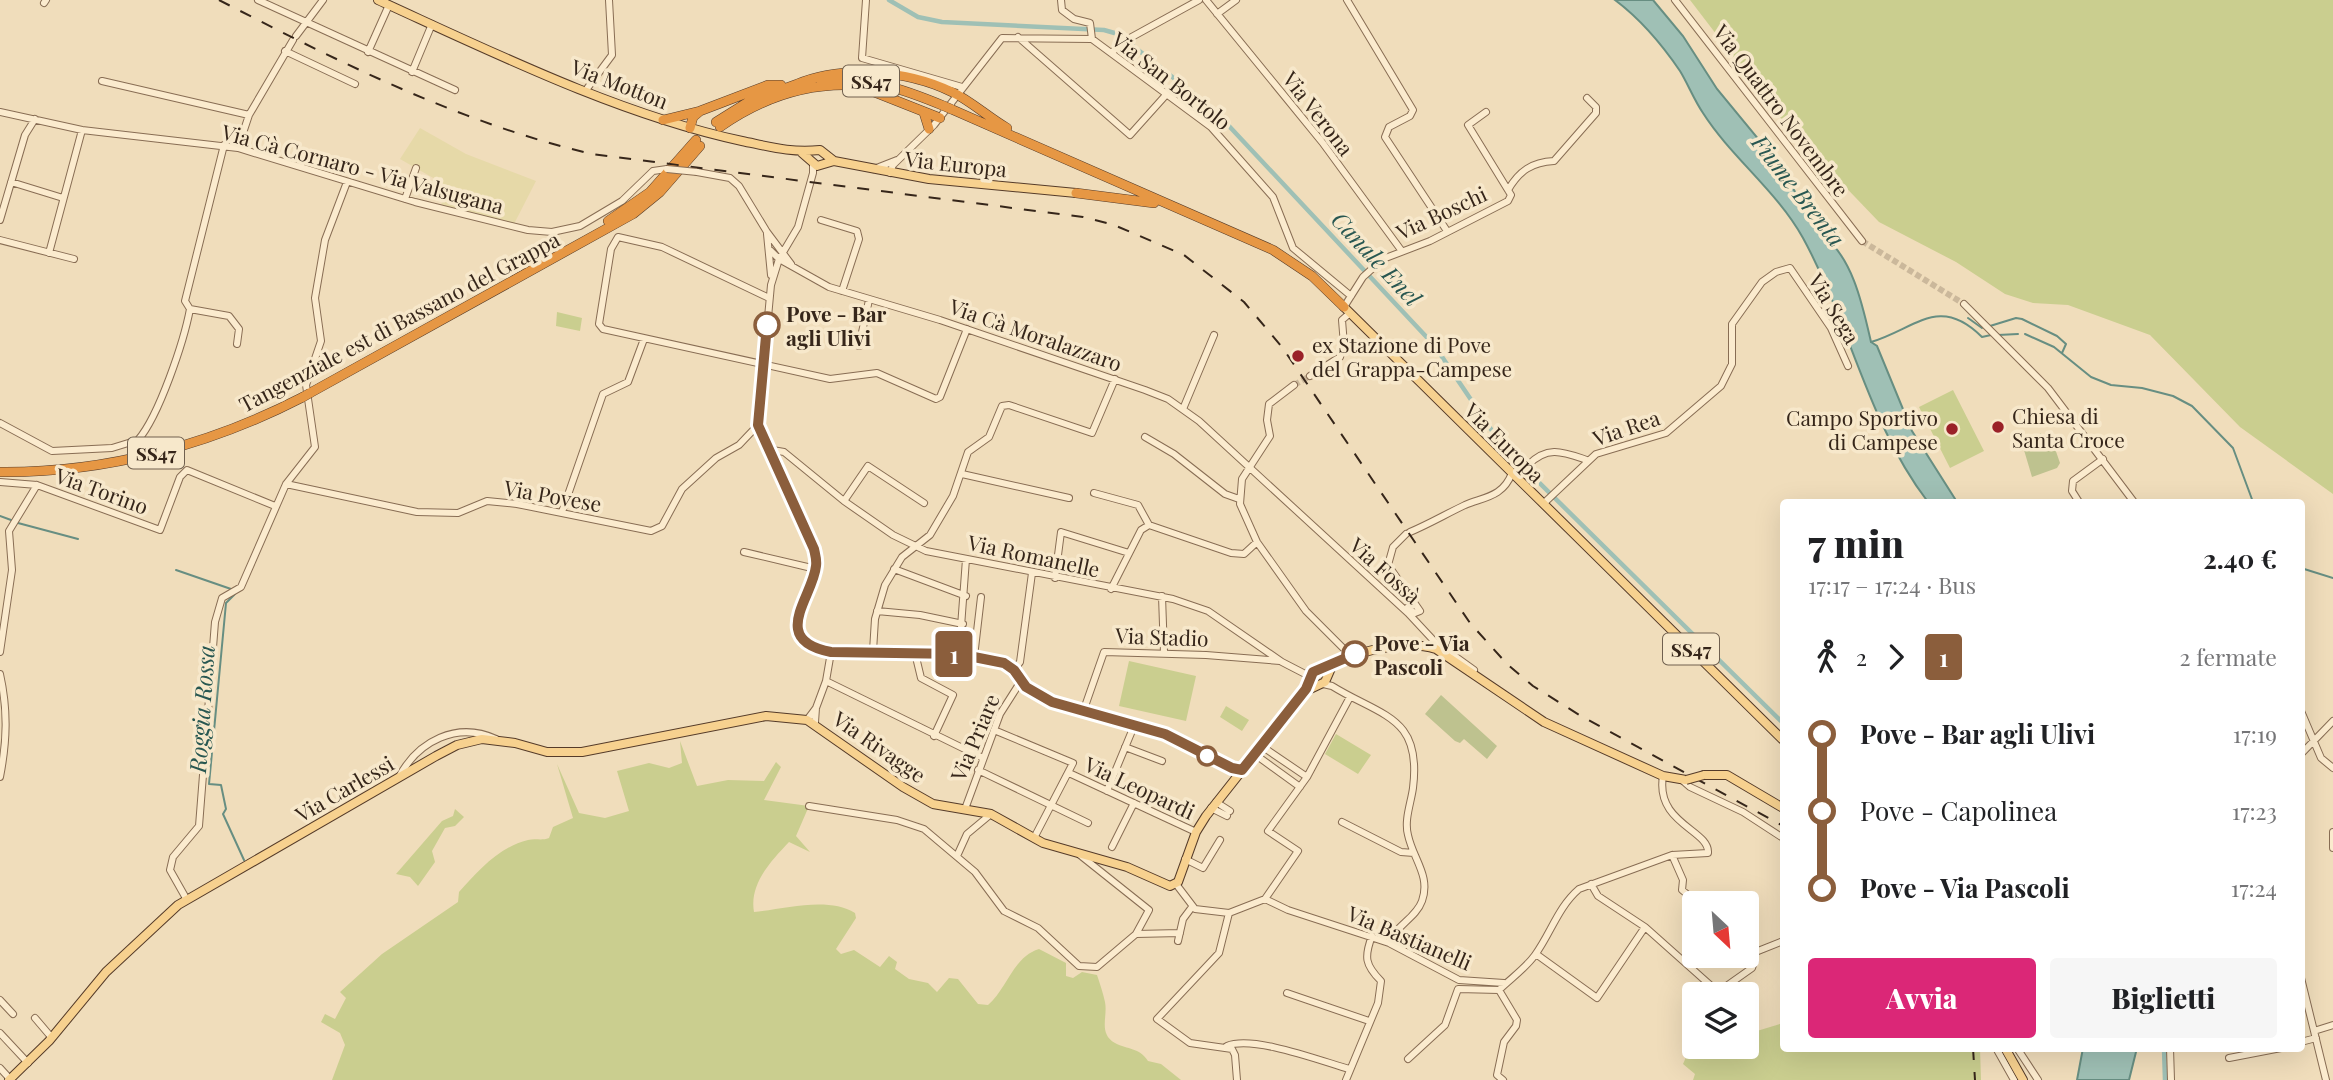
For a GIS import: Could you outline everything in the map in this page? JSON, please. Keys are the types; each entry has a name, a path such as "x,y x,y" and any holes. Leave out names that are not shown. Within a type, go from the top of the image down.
{"highway":[{"path":"663,120 700,111 768,85 795,84 818,75 872,72 960,91 1028,143"},
{"name":"SS47","path":"1134,191 1028,143 945,111 895,92 859,86 815,87 784,94 718,124 748,102 795,84 825,80 866,80 899,88 945,111 1174,208"},
{"path":"859,86 924,113 945,111"},
{"path":"690,128 692,117 700,111"},
{"path":"924,113 929,129"},
{"name":"Tangenziale est di Bassano del Grappa","path":"0,470 65,469 158,452 237,428 640,208 665,186 698,143"},
{"path":"1076,193 1174,208"},
{"name":"Via Europa","path":"1174,208 1286,258 1312,276 1347,310"}],"main road":[{"name":"Via Motton","path":"378,0 586,90 663,120 802,153 820,160"},
{"name":"Via Europa","path":"820,160 892,173 1076,193"},
{"name":"Via Europa","path":"1347,310 1780,737"},
{"path":"1176,884 1196,832 1214,805 1259,745 1304,692 1333,665 1347,657 1426,646 1488,686"},
{"name":"Via Fossà","path":"1488,686 1544,722 1663,776 1684,780"},
{"name":"Via Rivagge","path":"753,718 776,716 811,721 903,787 933,804 991,814 1034,838 1127,867 1170,886 1176,884"},
{"name":"Via Carlessi","path":"10,1079 52,1038 106,972 187,900 457,745 482,739 547,752 582,752 753,718"},
{"path":"1684,780 1704,775 1727,775 1780,806"},
{"path":"2007,1052 2026,1080"}],"street":[{"path":"258,0 455,90"},
{"path":"238,148 248,115 285,51 323,0"},
{"path":"586,90 612,55 609,0"},
{"path":"866,0 862,58 960,91"},
{"path":"1111,53 1130,38 1199,0"},
{"name":"Via Verona","path":"1206,0 1322,142 1401,250"},
{"path":"1217,14 1236,0"},
{"path":"1347,0 1413,110 1410,116 1389,127 1385,137 1447,231"},
{"name":"Via Quattro Novembre","path":"1675,0 1862,241"},
{"path":"1058,2 1069,16 1090,23 1091,36"},
{"path":"368,52 389,5"},
{"path":"412,72 432,24"},
{"path":"1018,36 1130,135 1165,96"},
{"name":"Via San Bortolo","path":"892,173 945,111 994,44 1002,38 1091,36 1165,96 1211,127 1273,197 1293,248 1351,296"},
{"path":"285,51 355,85"},
{"path":"102,81 248,115"},
{"path":"1508,190 1533,163 1554,161 1596,113 1597,109 1587,98"},
{"name":"Via Cà Cornaro - Via Valsugana","path":"0,112 82,130 238,148 489,222 552,232 587,222 622,201 646,175 667,169 697,172 730,178 739,186 767,232"},
{"name":"Via Boschi","path":"1347,310 1351,296 1363,277 1401,250 1430,241 1508,201 1511,195 1468,125 1486,112"},
{"path":"0,220 28,127 35,119"},
{"path":"49,253 82,130"},
{"path":"0,423 52,451 112,448 138,440 158,404 180,348 190,309 185,300 223,145"},
{"path":"872,169 905,156"},
{"path":"820,160 813,173 798,227 781,256 771,285 758,425 814,549 816,569 801,601 798,625 808,643 831,652 959,654 1004,663 1014,670 1032,692 1052,702 1165,734 1221,763 1242,770"},
{"path":"405,199 416,168"},
{"path":"11,182 63,198"},
{"path":"187,900 170,870 173,857 199,826 215,622 222,598 241,587 286,484 315,447 306,385 321,341 315,298 325,240 347,182"},
{"path":"821,220 857,231 859,239 842,291"},
{"path":"767,232 781,256"},
{"path":"767,232 771,285"},
{"path":"769,298 648,242 618,237 611,248 599,324 603,329 644,339 830,379 877,373 939,398 967,329"},
{"path":"0,240 74,259"},
{"path":"770,250 781,256"},
{"name":"Via Cà Moralazzaro","path":"781,256 809,278 842,291 967,329 1168,399 1183,409 1250,470"},
{"name":"Via Sega","path":"1790,268 1831,328 1848,366"},
{"name":"Via Rea","path":"1544,502 1587,460 1603,451 1666,433 1721,386 1732,364 1732,324 1762,282 1776,272 1790,268"},
{"path":"859,346 869,300"},
{"path":"1964,304 2048,388 2132,499"},
{"path":"190,309 229,316 239,329 237,344"},
{"path":"1310,376 1340,358 1344,345 1342,320 1347,310"},
{"path":"1183,409 1214,335"},
{"path":"562,512 603,394 628,382 644,339"},
{"path":"873,651 877,611 894,569 902,557 930,535 962,474 962,463 968,452 989,437 1002,406 1009,405 1091,433 1115,379"},
{"path":"1294,385 1269,404 1267,420 1270,436 1242,479 1239,499 1257,542 1306,611 1340,645 1347,657"},
{"name":"Via Povese","path":"286,484 417,512 458,513 487,502 562,512 651,531 662,526 682,489 716,458 739,445 758,425"},
{"path":"1144,437 1174,454 1225,494 1239,499"},
{"name":"Via Romanelle","path":"767,449 784,452 844,501 893,535 916,546 1055,578 1162,596 1208,611 1282,662 1319,677 1407,732 1413,752 1413,784 1407,831 1414,853"},
{"name":"Via Rea","path":"1528,464 1538,455 1552,450 1587,460"},
{"path":"2078,499 2072,491 2073,481 2103,459"},
{"path":"844,501 868,466 924,503"},
{"name":"Via Torino","path":"0,482 37,485 160,530 180,477 187,470 275,506"},
{"name":"Via Fossà","path":"1250,470 1386,593 1435,642 1488,681 1488,686"},
{"path":"1386,593 1410,611 1420,611 1388,565 1393,547 1408,533 1464,506 1490,498 1506,484 1513,473"},
{"path":"962,474 1069,498"},
{"path":"1506,484 1523,484"},
{"name":"Via Torino","path":"0,652 12,570 9,531 37,485"},
{"path":"1094,493 1138,505 1149,525 1231,553 1244,554 1257,542"},
{"path":"1111,589 1141,530 1149,525"},
{"path":"1055,578 1062,532 1129,553"},
{"path":"744,552 816,569"},
{"path":"959,654 966,596 966,559"},
{"path":"894,569 966,596"},
{"path":"1014,670 1020,662 1032,573"},
{"path":"1162,596 1164,653"},
{"path":"974,657 981,597"},
{"path":"877,611 920,615 963,624"},
{"name":"Via Rivagge","path":"811,721 826,681 831,652"},
{"name":"Via Stadio","path":"1083,712 1104,652 1164,653 1282,662"},
{"path":"915,653 921,678 953,695 934,736"},
{"path":"0,674 7,704 6,746 0,777"},
{"path":"826,681 983,758"},
{"name":"Via Priare","path":"965,809 1008,698 1021,681"},
{"path":"1176,884 1192,907 1229,913 1265,899 1298,851 1268,831 1307,777 1350,697"},
{"path":"2305,720 2321,758 2333,768"},
{"path":"2305,750 2333,721"},
{"path":"1107,791 1134,726"},
{"name":"Via Leopardi","path":"995,730 1073,763 1069,772 1196,832"},
{"path":"399,777 415,752 450,734 479,731 501,741"},
{"path":"1259,745 1307,777"},
{"path":"1125,747 1162,761"},
{"path":"1253,753 1281,773 1298,790"},
{"path":"1221,763 1234,780"},
{"path":"1281,773 1288,764"},
{"path":"978,770 1087,823"},
{"path":"1034,838 1069,772"},
{"path":"1499,990 1536,954 1570,897 1591,884 1672,855 1684,852 1704,855 1709,850 1703,841 1668,810 1661,788 1663,776"},
{"path":"1684,780 1690,787 1743,812 1780,836"},
{"path":"1112,847 1134,803"},
{"path":"1214,805 1228,814"},
{"path":"809,806 905,822 924,829 983,880 1004,911 1038,928 1079,966 1097,967 1136,934 1147,915 1147,907 1080,854"},
{"path":"957,856 967,834 991,814"},
{"path":"1342,822 1401,852 1414,853 1424,876 1423,899 1389,943"},
{"path":"2333,832 2333,848"},
{"path":"1185,859 1203,868 1220,839"},
{"path":"1672,855 1683,880 1683,891"},
{"path":"1591,884 1598,896 1645,927 1682,960"},
{"name":"Via Bastianelli","path":"1265,899 1322,922 1389,943 1459,980 1504,983"},
{"path":"1136,934 1179,937 1183,919 1192,907"},
{"path":"1229,913 1219,953 1157,1019 1190,1043 1254,1045 1349,1069"},
{"path":"1536,954 1597,998 1645,927"},
{"path":"1346,1080 1378,1003 1381,981 1368,966 1365,954 1372,936"},
{"path":"1759,951 1780,942"},
{"path":"1691,968 1718,992 1752,968"},
{"path":"1408,1059 1445,1025 1458,989 1499,990"},
{"path":"1499,990 1517,1020 1517,1026 1504,1042 1497,1075 1503,1080"},
{"path":"1287,993 1369,1021"},
{"path":"2305,994 2326,1080"},
{"path":"0,1000 13,1014"},
{"path":"35,1018 52,1038"},
{"path":"2305,1040 2333,1025"},
{"path":"0,1033 28,1063"},
{"path":"1227,1046 1236,1055 1237,1080"},
{"path":"1998,1052 2014,1080"},
{"path":"2020,1052 2038,1080"},
{"path":"2170,1052 2171,1080"},
{"path":"2229,1058 2260,1052"},
{"path":"0,1068 10,1079"}],"shaded area":[{"path":"420,128 466,154 536,181 514,224 440,207 449,187 400,159"}],"green space":[{"path":"1690,0 2333,0 2333,494 2240,427 2150,335 2068,305 2033,303 2005,294 1956,262 1879,222 1785,124"},
{"path":"557,312 582,318 580,331 556,326"},
{"name":"Campo Sportivo di Campese","path":"1953,390 1984,451 1950,468 1919,407"},
{"path":"2041,433 2043,438 2052,440 2060,463 2057,468 2032,477 2021,440 2030,440"},
{"path":"1129,661 1196,676 1186,721 1119,706"},
{"path":"1441,695 1497,746 1487,759 1464,739 1460,743 1455,741 1425,714"},
{"path":"1226,706 1249,720 1242,731 1220,717"},
{"path":"1336,734 1371,755 1358,774 1325,754"},
{"path":"680,741 697,786 728,780 764,781 776,762 781,767 764,800 809,806 796,836 810,852 789,842 782,849 758,883 753,902 754,912 819,904 844,908 855,913 856,918 836,949 841,954 854,950 880,967 889,956 897,962 895,969 909,979 928,983 937,992 949,978 958,979 978,1004 988,1005 1016,966 1030,953 1039,949 1066,963 1066,976 1073,978 1082,972 1097,975 1106,1008 1105,1030 1110,1039 1137,1051 1148,1061 1161,1064 1181,1080 332,1080 345,1045 340,1033 321,1022 325,1014 335,1019 346,998 340,992 382,954 458,902 459,892 498,854 517,843 549,838 553,827 573,818 557,764 579,813 605,818 629,811 617,771 649,763 669,768 682,763"},
{"path":"455,809 464,817 455,826 445,828 432,851 435,862 418,886 410,877 396,874 442,821 453,816"},
{"path":"1780,1024 1780,1052 1980,1052 1981,1080 1693,1080 1695,1074 1683,1064 1685,1059 1759,1059 1759,1030"}],"water":[{"path":"1615,0 1653,0 1683,36 1717,89 1774,158 1822,235 1842,256 1855,284 1871,342 1877,346 1912,431 1955,499 1926,499 1907,472 1874,407 1834,305 1803,238 1780,205 1714,129 1666,52"},
{"path":"2082,1052 2136,1052 2129,1080 2077,1080"}],"waterway":[{"name":"Canale Enel","path":"889,0 918,17 942,22 1104,30 1118,34 1214,110 1434,345 1503,447 1780,720"},
{"path":"1871,342 1914,323 1940,316 1967,324 1982,337 1991,335"},
{"path":"1968,318 1982,328"},
{"path":"1990,326 2016,318 2022,319 2057,336 2066,344 2062,353"},
{"path":"1998,335 2018,334"},
{"path":"2025,334 2054,347 2091,377 2111,385 2142,388 2173,396 2192,406 2233,448 2252,499"},
{"name":"Roggia Rossa","path":"0,516 11,520"},
{"name":"Roggia Rossa","path":"18,523 78,539"},
{"path":"2305,569 2333,578"},
{"name":"Roggia Rossa","path":"176,570 231,589"},
{"name":"Roggia Rossa","path":"235,594 226,603 209,784 221,785 226,809 223,814 244,860"},
{"name":"Canale Enel","path":"2164,1052 2165,1080"}],"tunnel":[{"path":"1862,241 1964,304"},
{"path":"1294,385 1310,376"}],"railway":[{"path":"219,0 401,89 495,126 592,154 1083,217 1114,225 1184,255 1244,302 1282,347 1470,623 1508,665 1533,686 1581,716 1780,824"},
{"path":"1973,1052 1975,1080"}],"bus line":[{"name":"1","path":"767,325 758,425 775,469 814,549 816,569 801,601 798,618 800,632 812,646 831,652 959,654 1004,663 1014,670 1032,692 1052,702 1165,734 1232,768 1242,770 1306,689 1313,672 1355,654"}],"place":[{"name":"Pove - Bar agli Ulivi","path":"767,325"},
{"name":"ex Stazione di Pove del Grappa-Campese","path":"1298,356"},
{"name":"Chiesa di Santa Croce","path":"1998,427"},
{"name":"Campo Sportivo di Campese","path":"1952,429"},
{"name":"Pove - Via Pascoli","path":"1355,654"}],"water label":[{"name":"Fiume Brenta","path":"1799,190"}]}
